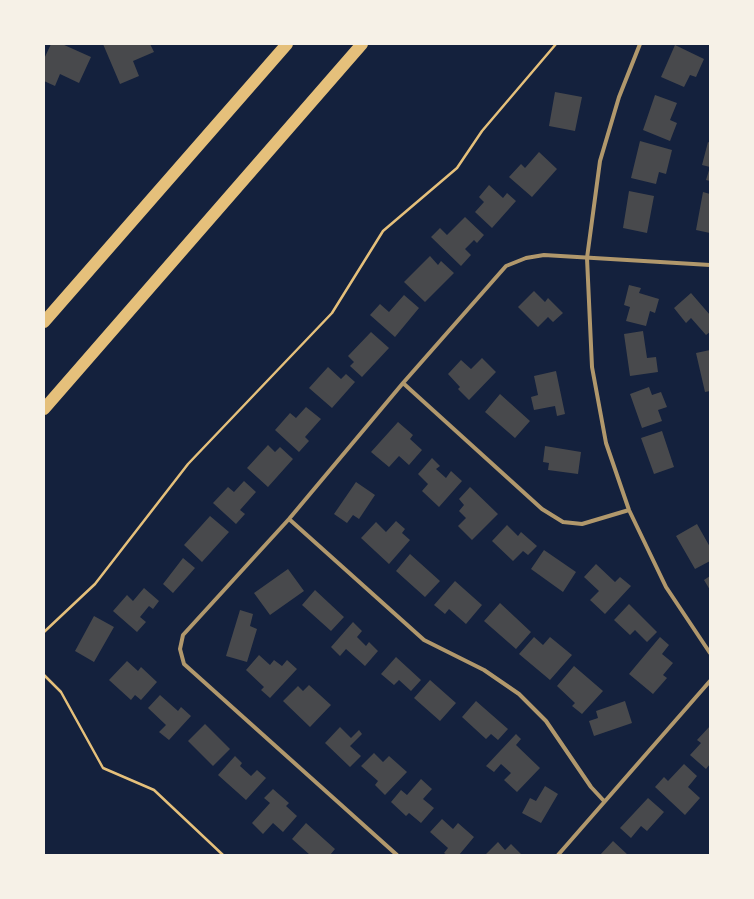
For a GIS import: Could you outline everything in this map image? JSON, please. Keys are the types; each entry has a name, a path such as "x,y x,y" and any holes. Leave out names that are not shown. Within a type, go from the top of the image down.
{"highway":[{"path":"44,322 287,44"},
{"path":"44,409 362,44"}],"street":[{"path":"640,44 619,97 600,161 587,258 592,367 606,443 629,510 666,587 710,653"},
{"path":"397,855 184,664 180,649 184,635 289,518 403,383 506,266 526,258 544,255 710,265"},
{"path":"403,383 542,509 563,522 582,524 629,510"},
{"path":"289,518 424,640 484,670 519,694 546,721 591,788 604,802"},
{"path":"558,855 710,681"}],"path":[{"path":"44,632 94,584 188,464 332,313 383,231 457,168 482,131 556,44"},
{"path":"44,675 61,692 103,768 154,790 223,855"}],"building":[{"path":"51,44 62,44 91,57 79,83 60,74 55,86 44,81 44,59"},
{"path":"103,44 150,44 154,52 133,61 139,76 120,84"},
{"path":"675,45 704,59 696,77 690,75 684,87 661,77"},
{"path":"555,92 582,97 575,131 549,126"},
{"path":"655,95 677,103 670,120 677,123 670,141 643,130"},
{"path":"640,141 672,150 666,174 659,172 656,184 631,178"},
{"path":"708,142 710,143 710,167 702,165"},
{"path":"539,152 557,169 532,197 509,177 521,164 525,168"},
{"path":"710,167 710,181 706,180"},
{"path":"489,185 503,198 507,193 516,201 492,228 475,212 484,202 479,197"},
{"path":"629,191 654,196 647,233 623,228"},
{"path":"703,192 710,194 710,233 696,230"},
{"path":"465,217 484,235 477,243 474,240 465,249 471,255 461,266 431,237 440,228 447,235"},
{"path":"430,256 438,265 441,261 454,273 425,302 404,282"},
{"path":"629,285 641,288 639,293 659,299 655,313 650,311 646,326 626,321 630,307 624,305"},
{"path":"534,291 545,302 548,298 563,313 553,322 548,317 538,327 518,307"},
{"path":"691,293 710,315 710,332 706,335 691,318 686,323 674,308"},
{"path":"404,295 419,308 395,337 370,315 380,304 389,312"},
{"path":"643,331 647,358 656,357 658,372 630,376 624,334"},
{"path":"371,332 389,348 362,377 350,366 354,362 348,356"},
{"path":"710,350 710,391 705,392 696,353"},
{"path":"482,358 496,372 469,400 458,389 460,387 448,374 461,360 471,369"},
{"path":"328,367 341,379 346,374 355,382 332,408 309,388"},
{"path":"556,371 565,414 557,416 555,406 534,410 531,397 538,395 534,376"},
{"path":"649,387 652,395 661,392 667,407 658,410 662,421 642,428 630,394"},
{"path":"500,394 530,421 515,438 485,412"},
{"path":"306,407 321,419 305,437 309,441 299,452 275,430 290,413 296,418"},
{"path":"398,422 413,435 410,439 422,450 409,465 399,456 389,467 371,452"},
{"path":"662,431 674,467 654,474 641,438"},
{"path":"268,445 275,452 280,447 293,459 268,487 247,468"},
{"path":"545,446 581,452 578,474 548,470 549,463 543,462"},
{"path":"432,458 440,466 436,469 446,478 451,471 462,481 439,507 422,491 428,484 418,474"},
{"path":"244,481 256,492 240,510 245,514 236,524 213,503 228,487 234,492"},
{"path":"356,482 375,495 359,519 353,515 347,523 334,514"},
{"path":"470,487 498,514 472,540 458,526 466,518 459,511 464,505 459,499"},
{"path":"210,516 229,532 202,562 184,545"},
{"path":"396,521 405,529 402,533 410,540 389,564 361,538 376,522 386,532"},
{"path":"697,524 710,547 710,561 695,569 676,536"},
{"path":"507,525 518,536 521,532 537,546 528,555 523,551 513,561 492,541"},
{"path":"544,550 576,572 563,592 531,569"},
{"path":"410,554 440,581 425,597 396,571"},
{"path":"183,558 195,568 173,593 163,584"},
{"path":"596,564 615,582 620,577 631,586 605,614 590,600 599,591 584,577"},
{"path":"288,569 304,591 270,615 254,593"},
{"path":"710,576 710,590 704,580"},
{"path":"455,581 482,605 466,624 449,609 445,614 434,605"},
{"path":"144,588 159,601 153,609 149,606 140,617 146,622 137,632 113,611 127,595 133,601"},
{"path":"315,590 344,617 331,631 302,605"},
{"path":"500,603 531,632 516,649 484,621"},
{"path":"629,604 657,632 647,642 635,630 630,635 614,620"},
{"path":"240,610 253,614 250,626 257,629 247,662 226,656"},
{"path":"94,616 114,627 94,662 75,651"},
{"path":"353,622 362,631 357,637 366,646 369,642 378,651 365,666 346,649 340,656 331,647"},
{"path":"534,637 543,645 550,637 572,655 550,680 519,654"},
{"path":"660,637 669,645 662,654 673,663 663,675 667,678 653,694 629,674"},
{"path":"259,655 270,665 274,660 282,666 287,660 297,669 270,698 261,690 264,687 246,670"},
{"path":"396,657 421,680 411,691 399,680 394,685 381,674"},
{"path":"127,661 138,671 141,667 157,682 141,700 135,695 131,700 109,680"},
{"path":"574,666 603,691 582,714 572,706 575,703 557,686"},
{"path":"430,680 456,703 440,721 414,698"},
{"path":"309,685 331,705 310,727 283,701 298,686 303,691"},
{"path":"160,695 178,711 181,707 191,716 169,740 159,732 166,725 148,708"},
{"path":"476,701 508,729 498,740 491,734 486,739 462,717"},
{"path":"625,701 632,723 594,736 589,721 598,718 596,711"},
{"path":"205,724 230,749 213,766 188,741"},
{"path":"710,726 710,764 706,769 690,755 701,743 697,740"},
{"path":"340,727 351,738 359,730 362,734 350,746 361,756 350,767 325,743"},
{"path":"516,734 521,739 516,745 540,768 517,792 504,780 511,773 501,764 494,772 486,766"},
{"path":"374,753 383,762 389,756 407,772 385,795 375,785 378,781 361,766"},
{"path":"235,756 242,763 240,766 251,776 257,770 266,778 246,800 218,775"},
{"path":"684,764 697,776 688,787 700,798 685,815 655,787 664,777 668,781"},
{"path":"421,779 432,789 423,799 434,808 421,823 409,813 406,816 391,802 401,790 407,795"},
{"path":"545,786 558,794 541,823 522,813 530,798 536,801"},
{"path":"273,789 289,803 286,806 297,816 283,832 273,823 263,834 252,823 270,803 264,798"},
{"path":"648,798 664,812 647,831 641,826 631,838 620,828"},
{"path":"442,819 453,829 458,823 474,837 459,855 447,855 444,853 448,848 430,832"},
{"path":"306,823 335,849 330,855 310,855 292,839"},
{"path":"613,841 628,855 600,855"},
{"path":"498,842 505,850 511,844 522,855 485,855"}]}
